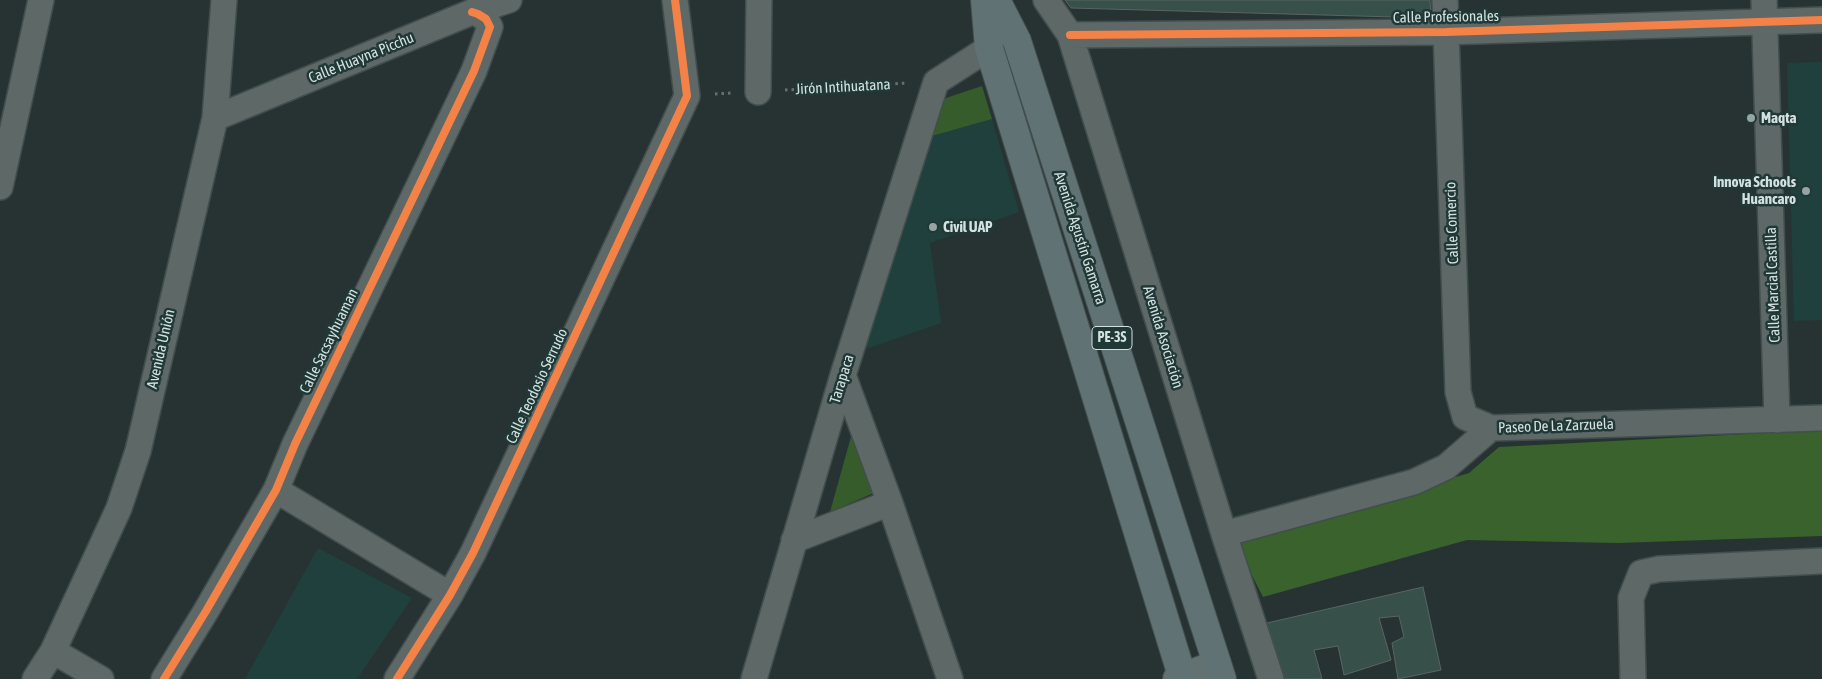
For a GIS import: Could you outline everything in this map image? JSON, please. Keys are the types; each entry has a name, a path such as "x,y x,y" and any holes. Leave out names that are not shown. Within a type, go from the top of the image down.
{"highway":[{"name":"Avenida Agustín Gamarra","path":"985,0 989,48 1181,678"},
{"name":"Avenida Agustín Gamarra","path":"996,0 1017,41 1220,671"}],"street":[{"path":"0,187 42,0"},
{"name":"Avenida Unión","path":"35,679 53,651 119,508 138,451 215,118 224,0"},
{"name":"Calle Huayna Picchu","path":"215,118 470,6 509,0"},
{"path":"675,0 687,96"},
{"path":"758,92 759,0"},
{"name":"Avenida Asociación","path":"1046,0 1070,35 1224,534 1271,679"},
{"name":"Calle Comercio","path":"1445,0 1458,392 1465,417 1490,428"},
{"name":"Calle Sacsayhuaman","path":"164,679 206,612 276,490 295,444 474,71 490,26 486,19 470,6"},
{"name":"Calle Profesionales","path":"1070,35 1446,32 1764,11 1822,20"},
{"name":"Calle Marcial Castilla","path":"1764,11 1778,420"},
{"path":"936,82 989,48"},
{"name":"Tarapaca","path":"754,679 843,375 936,82"},
{"name":"Calle Teodosio Serrudo","path":"397,679 450,595 473,553 687,96"},
{"path":"843,375 890,503 950,679"},
{"name":"Paseo De La Zarzuela","path":"1224,534 1414,482 1446,467 1490,428 1822,418"},
{"path":"276,490 450,595"},
{"path":"794,540 890,503"},
{"path":"1633,679 1631,598 1640,573 1659,569 1822,561"},
{"path":"53,651 101,679"},
{"path":"1181,678 1220,671"}],"shaded area":[{"name":"Innova Schools Huancaro","path":"1822,62 1822,320 1794,321 1787,63"},
{"name":"Civil UAP","path":"992,119 1019,212 930,243 941,323 854,353 918,139"},
{"path":"318,548 412,598 357,679 245,679"}],"green space":[{"path":"982,86 992,119 928,137 940,100"},
{"path":"854,426 885,488 830,512"},
{"path":"1822,430 1822,536 1618,543 1467,540 1263,597 1236,544 1469,473 1499,447"}],"building":[{"path":"1065,0 1430,0 1431,18 1071,8"},
{"path":"1423,587 1441,670 1398,679 1392,643 1404,637 1399,616 1379,618 1391,660 1344,675 1338,646 1314,650 1322,679 1285,679 1267,623"}],"cycle path":[{"path":"397,679 450,595 473,553 687,96 675,0"},
{"path":"164,679 276,490 295,444 474,71 490,27 486,19 472,12"},
{"path":"1070,35 1446,32 1822,20"}],"place":[{"name":"Maqta","path":"1751,118"},
{"name":"Innova Schools Huancaro","path":"1806,191"},
{"name":"Civil UAP","path":"933,227"}]}
